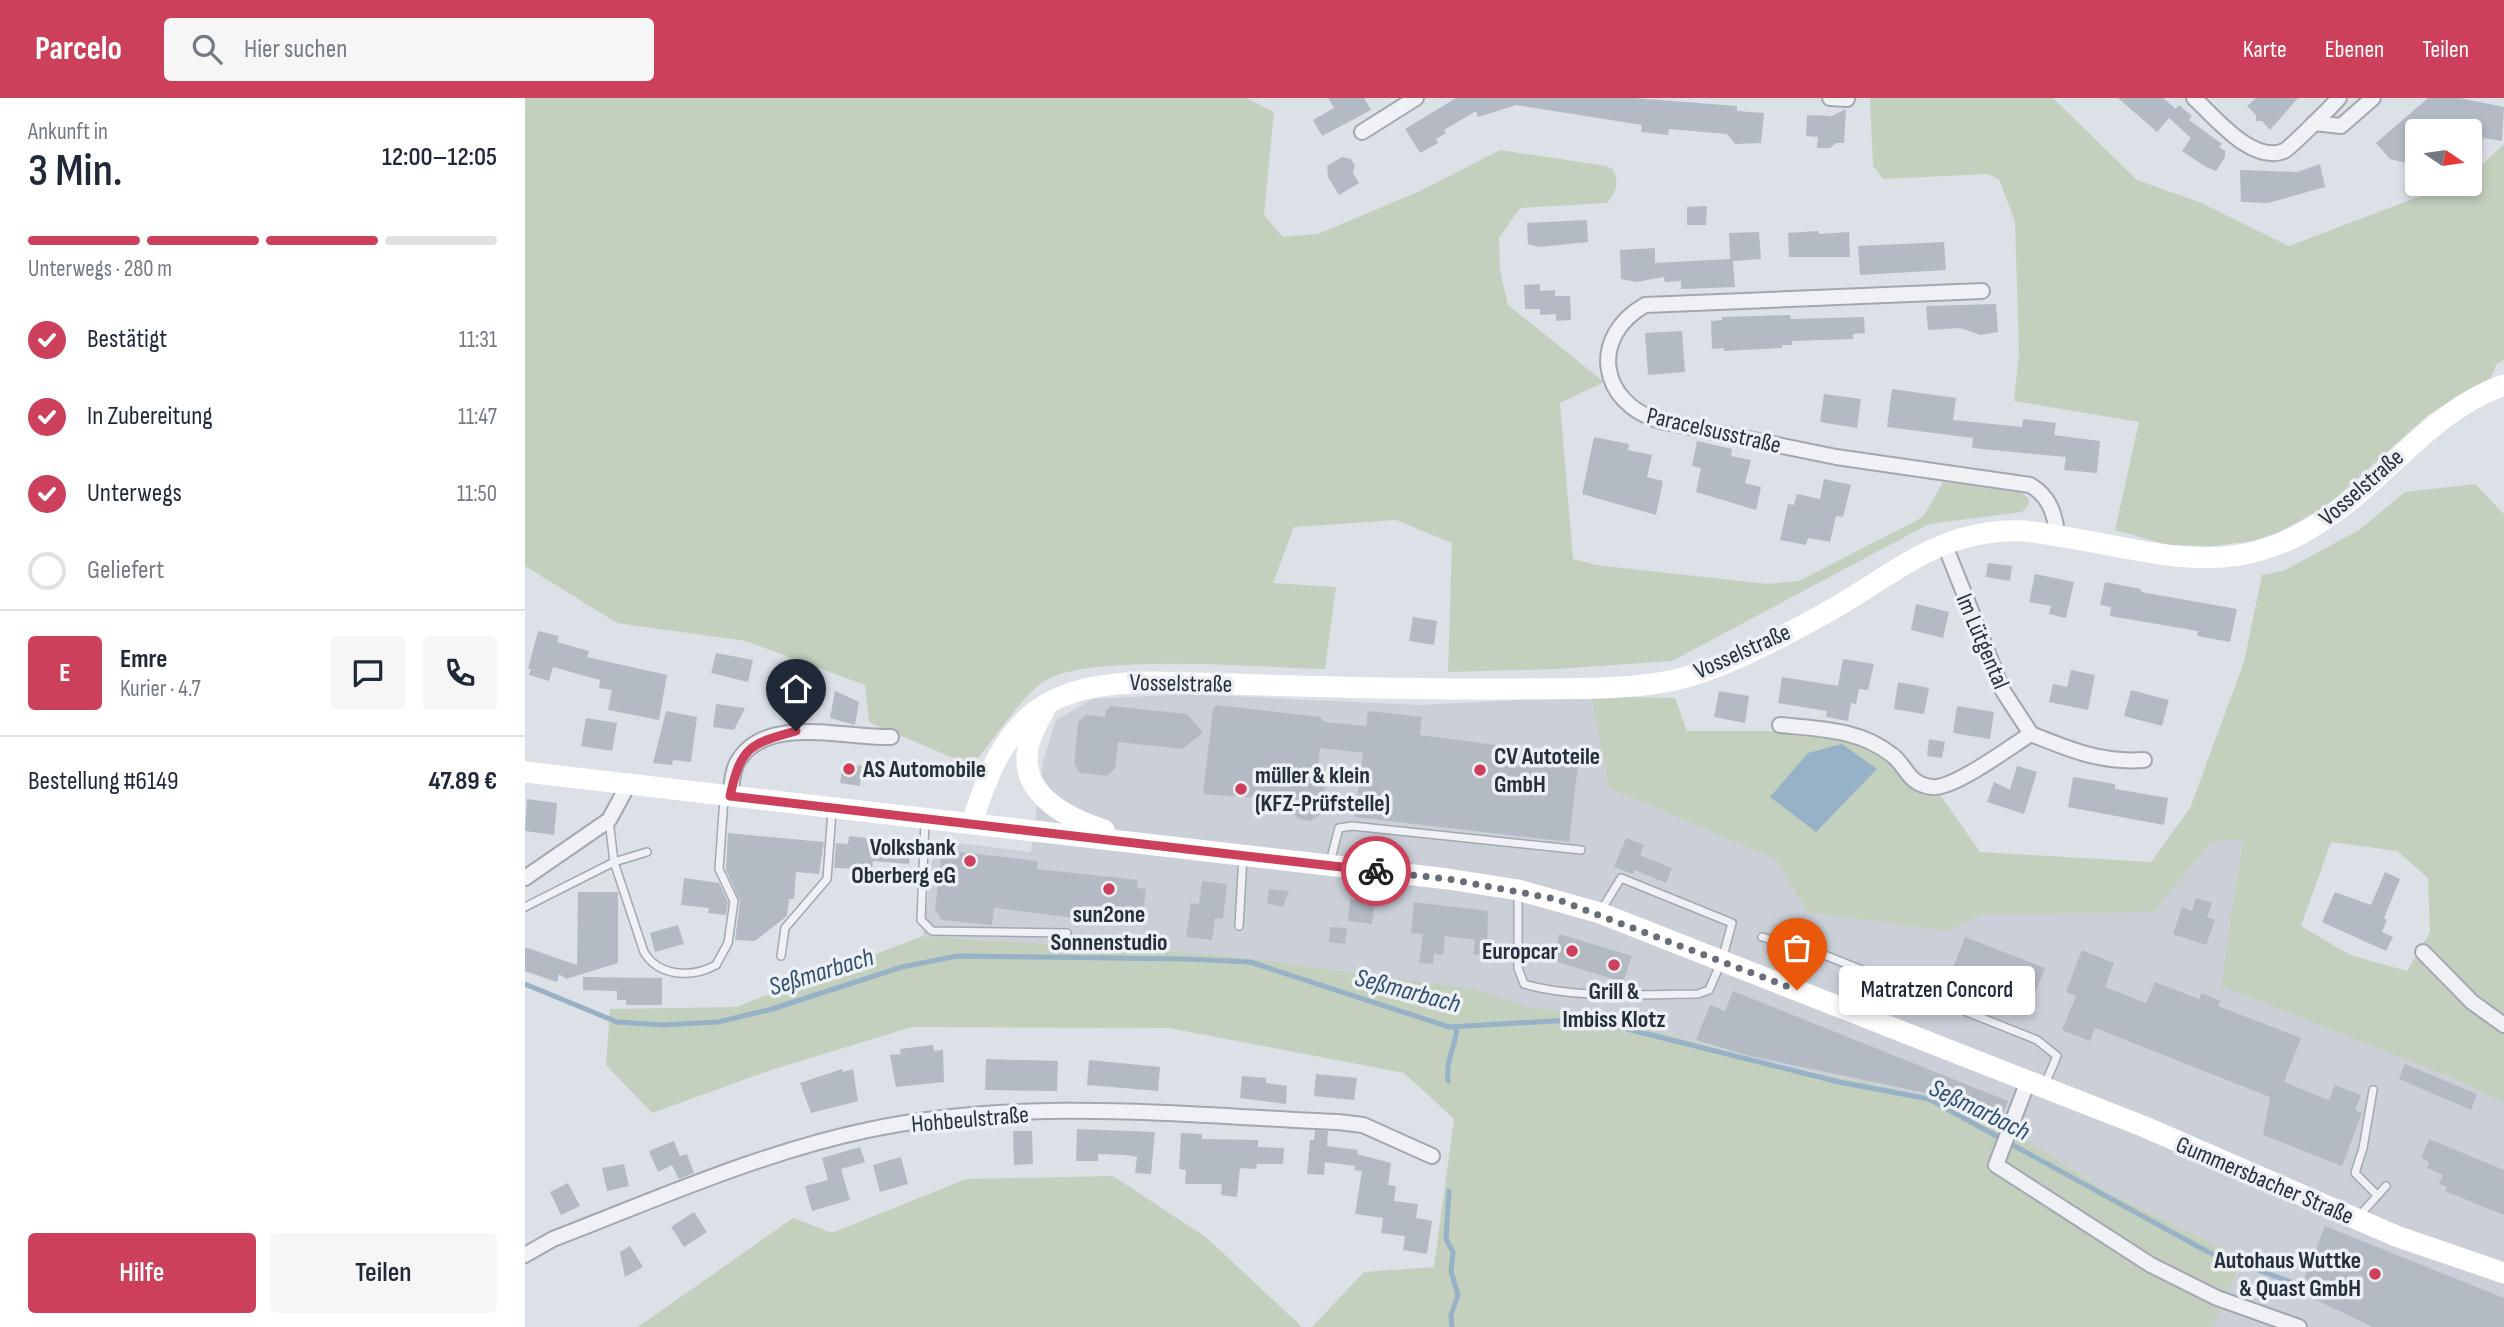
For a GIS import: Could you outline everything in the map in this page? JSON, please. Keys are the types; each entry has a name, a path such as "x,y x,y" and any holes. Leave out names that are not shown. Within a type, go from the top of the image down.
{"main road":[{"name":"Vosselstraße","path":"972,823 984,784 1005,746 1029,715 1082,688 1114,682 1463,689 1580,688 1672,680 1722,663 1824,614 1944,543 1962,536 2000,530 2057,535 2185,559 2249,555 2282,544 2343,508 2423,432 2457,408 2504,384"},
{"path":"1047,704 1030,740 1027,762 1042,799 1062,814 1142,843"},
{"name":"Gummersbacher Straße","path":"525,772 925,817 1518,890 1600,913 1722,960 2145,1127 2357,1220 2504,1273"}],"street":[{"path":"1362,132 1416,98"},
{"path":"1830,98 1847,99"},
{"path":"2194,98 2252,148 2268,152 2286,150 2339,98"},
{"path":"2353,98 2370,100"},
{"path":"2314,123 2341,126 2370,100"},
{"name":"Paracelsusstraße","path":"1982,291 1645,305 1622,321 1614,334 1609,349 1611,380 1624,402 1633,411 1660,421 1836,457 2030,485 2042,492 2049,504 2055,518 2057,535"},
{"name":"Im Lütgental","path":"1944,543 2003,691 2031,734"},
{"path":"1780,725 1852,733 1894,756 1908,777 1933,788 1952,783 2031,734 2078,753 2117,762 2144,760"},
{"path":"727,795 737,763 759,741 796,731 891,737"},
{"path":"525,878 609,820 628,785"},
{"path":"2423,952 2472,1002 2504,1025"},
{"path":"2036,1084 2014,1122 1996,1165 2151,1265 2217,1298 2298,1327"},
{"name":"Hohbeulstraße","path":"525,1255 553,1240 767,1155 870,1130 959,1117 1078,1110 1338,1122 1363,1125 1432,1156"}],"lane":[{"path":"609,820 614,862 650,963 663,970 693,974 716,965 728,943 734,901 719,869 727,795"},
{"path":"781,956 785,928 827,879 833,807"},
{"path":"925,817 921,920 932,931 1067,933"},
{"path":"1329,866 1339,828 1352,826 1581,850"},
{"path":"525,907 614,862 646,852"},
{"path":"1239,926 1243,856"},
{"path":"1518,890 1518,968 1524,984 1540,988 1621,994 1698,994 1709,990 1722,960 1732,923 1621,878 1600,913"},
{"path":"1762,937 1822,954 2037,1040 2057,1056 2036,1084"},
{"path":"2372,1090 2363,1148 2355,1173 2377,1195"},
{"path":"2357,1220 2386,1186"}],"shaded area":[{"path":"1187,694 1419,705 1591,696 1609,788 1776,860 1808,913 1946,931 1982,915 2154,912 2212,841 2243,839 2222,986 2451,1078 2504,1103 2504,1327 2214,1327 2242,1258 2107,1192 2023,1137 1902,1090 1774,1065 1594,1013 1530,1008 1474,989 1224,955 923,936 935,840 1031,852 1043,761 1056,720 1093,699"}],"green space":[{"path":"525,98 1246,98 1274,112 1264,215 1283,237 1318,234 1420,191 1500,150 1606,166 1613,169 1616,179 1615,191 1607,203 1520,208 1499,238 1500,271 1508,305 1604,382 1560,403 1573,559 1596,565 1768,584 1799,581 1923,517 1943,482 2022,493 2028,498 2029,504 2022,512 1929,524 1672,661 1556,669 1448,672 1452,543 1396,520 1294,527 1273,583 1336,587 1325,669 1132,664 1061,674 1040,684 1031,692 972,766 869,722 865,685 746,641 617,623 525,566"},
{"path":"1870,98 2053,98 2137,180 2199,202 2289,246 2420,196 2482,196 2482,165 2504,144 2504,360 2497,363 2490,379 2428,415 2327,506 2279,532 2253,541 2212,546 2168,545 2115,530 2139,422 2014,401 2019,354 2015,222 1999,179 1987,174 1883,179 1873,166"},
{"path":"2475,484 2504,514 2504,1103 2451,1078 2221,986 2243,839 2211,842 2154,912 1982,915 1947,931 1808,913 1776,860 1609,788 1591,696 1675,698 1687,731 1778,731 1848,736 1889,763 1907,783 1939,793 1980,852 2151,862 2190,808 2244,662 2262,575 2283,571 2359,530 2405,492","holes":["2331,842 2397,851 2428,878 2430,932 2407,971 2350,955 2301,926"]},
{"path":"923,936 1224,955 1475,989 1530,1008 1594,1013 1774,1065 1902,1090 2023,1137 2107,1192 2242,1258 2214,1327 1312,1327 1364,1272 1434,1267 1454,1119 1404,1073 1169,1028 912,1027 768,1071 652,1113 606,1065 610,1009 736,1007"},
{"path":"1113,1176 1207,1238 1302,1327 638,1327 793,1218 832,1233 966,1179"}],"water":[{"path":"1842,744 1877,769 1816,832 1770,797 1808,753"}],"building":[{"path":"1328,98 1364,98 1371,110 1322,136 1313,120 1334,108"},
{"path":"1456,98 1634,98 1737,106 1737,111 1764,113 1761,143 1735,144 1727,134 1669,129 1668,135 1641,132 1642,125 1516,105 1478,117 1476,111 1444,130 1446,133 1436,139 1438,143 1420,153 1405,129"},
{"path":"2118,98 2163,98 2176,109 2179,105 2192,116 2189,120 2222,144 2219,147 2225,151 2225,157 2216,171 2182,151 2191,138 2169,118 2157,132"},
{"path":"2256,98 2298,98 2270,130 2262,121 2256,121 2256,115 2247,106"},
{"path":"2428,98 2460,98 2504,107 2502,141 2483,138 2482,143 2482,119 2405,119 2405,163 2390,159 2376,143"},
{"path":"1846,109 1844,143 1836,143 1830,148 1817,148 1818,137 1806,136 1807,115 1832,116"},
{"path":"1342,157 1351,159 1355,165 1353,173 1359,183 1339,195 1328,177 1327,166"},
{"path":"2320,164 2325,187 2268,203 2241,202 2240,170 2297,172"},
{"path":"1707,206 1706,225 1687,225 1687,207"},
{"path":"1587,220 1588,242 1539,247 1528,244 1527,223"},
{"path":"1818,231 1819,234 1849,232 1850,257 1789,257 1788,233"},
{"path":"1759,232 1761,259 1733,261 1735,287 1681,289 1681,281 1665,282 1664,277 1636,282 1621,279 1620,250 1655,248 1655,263 1730,259 1729,233"},
{"path":"1944,242 1946,270 1860,275 1858,246"},
{"path":"1540,284 1540,291 1555,290 1555,296 1570,296 1571,320 1556,321 1556,314 1540,315 1540,309 1525,309 1524,285"},
{"path":"1996,304 1998,332 1980,335 1960,328 1928,330 1926,306"},
{"path":"1790,315 1791,319 1864,317 1865,333 1853,334 1853,339 1792,341 1792,345 1782,345 1782,348 1724,351 1724,348 1712,349 1711,321 1722,320 1722,317"},
{"path":"1682,331 1685,372 1648,375 1645,333"},
{"path":"1892,389 1956,398 1953,420 2022,427 2023,419 2056,423 2054,435 2100,441 2097,473 2064,470 2066,457 1972,448 1973,438 1887,427"},
{"path":"1824,394 1861,399 1857,428 1820,422"},
{"path":"1594,437 1629,444 1628,450 1652,455 1647,477 1663,481 1656,515 1582,494"},
{"path":"1697,441 1732,449 1731,456 1751,460 1745,483 1761,487 1756,510 1696,492 1701,468 1692,466"},
{"path":"1824,479 1851,485 1843,517 1836,516 1830,542 1808,538 1806,545 1780,540 1788,504 1794,505 1797,494 1820,499"},
{"path":"1988,563 2012,566 2010,581 1986,577"},
{"path":"2035,574 2074,582 2066,618 2049,614 2051,606 2029,602"},
{"path":"2105,582 2141,589 2141,592 2237,609 2230,642 2197,636 2198,631 2110,616 2111,607 2100,605"},
{"path":"1916,604 1949,612 1943,638 1911,630"},
{"path":"1413,617 1437,621 1434,645 1409,641"},
{"path":"538,631 559,636 557,642 589,651 587,657 667,675 659,720 608,710 612,690 599,688 600,680 553,667 549,681 529,675 531,669 528,669"},
{"path":"716,653 753,660 748,682 711,673"},
{"path":"1843,659 1874,664 1868,690 1859,689 1856,704 1851,703 1848,721 1826,717 1827,711 1778,703 1782,677 1838,686"},
{"path":"2071,670 2095,675 2088,710 2049,702 2053,684 2067,687"},
{"path":"1898,682 1929,688 1924,714 1894,709"},
{"path":"2131,690 2169,700 2162,726 2124,716"},
{"path":"835,691 859,702 855,725 830,718"},
{"path":"1719,691 1749,696 1745,723 1714,717"},
{"path":"716,704 745,708 734,730 713,727"},
{"path":"1217,705 1320,717 1324,722 1366,726 1368,711 1422,717 1420,735 1579,756 1569,842 1355,817 1363,753 1320,748 1317,775 1326,776 1322,813 1311,821 1298,819 1289,809 1258,805 1259,798 1203,794 1213,709"},
{"path":"1111,706 1187,714 1203,733 1182,749 1118,742 1115,768 1107,776 1080,773 1074,764 1078,722 1086,715 1105,717 1106,710"},
{"path":"1957,706 1994,712 1990,739 1953,733"},
{"path":"666,711 697,717 691,762 673,760 672,765 653,763"},
{"path":"586,718 617,723 612,751 581,746"},
{"path":"1929,739 1945,742 1942,758 1927,756"},
{"path":"843,764 862,766 860,786 840,783"},
{"path":"2017,766 2037,772 2024,814 1987,802 1994,782 2010,790"},
{"path":"2073,777 2115,784 2115,789 2168,798 2164,825 2068,807"},
{"path":"527,799 557,803 554,835 525,831"},
{"path":"728,833 824,842 819,874 796,872 794,899 789,899 787,916 755,941 735,940 740,901 726,870"},
{"path":"849,836 911,843 909,864 873,861 872,869 834,868 836,843 848,844"},
{"path":"1626,838 1644,845 1640,855 1672,868 1666,883 1635,870 1633,874 1614,867"},
{"path":"942,850 1037,861 1037,869 1138,880 1137,888 1146,889 1141,926 994,908 992,925 942,920 935,910"},
{"path":"2385,872 2400,879 2384,918 2387,920 2382,932 2393,937 2386,951 2322,922 2335,892 2371,905"},
{"path":"684,878 719,883 728,902 726,915 708,913 709,908 681,905"},
{"path":"1202,881 1227,884 1223,919 1215,918 1212,940 1186,937 1191,903 1199,904"},
{"path":"1269,889 1289,891 1283,907 1267,903"},
{"path":"578,892 618,892 618,963 566,979 559,974 557,982 525,971 525,947 577,965"},
{"path":"2196,898 2212,903 2207,917 2215,920 2206,945 2173,934 2182,907 2192,911"},
{"path":"1350,899 1375,902 1372,924 1348,921"},
{"path":"1414,902 1488,911 1487,956 1473,954 1475,940 1445,936 1443,955 1434,954 1433,964 1419,963 1423,934 1411,933"},
{"path":"678,925 684,944 655,952 650,933"},
{"path":"1330,927 1347,928 1345,944 1329,942"},
{"path":"1559,934 1632,956 1623,982 1554,961"},
{"path":"1965,937 2045,968 2028,1010 1949,978"},
{"path":"2082,950 2114,963 2105,987 2146,1003 2155,982 2199,999 2202,993 2220,1001 2218,1006 2301,1038 2284,1082 2329,1100 2335,1085 2361,1095 2355,1110 2362,1113 2342,1166 2263,1135 2270,1097 2095,1028 2090,1041 2062,1030 2076,996 2066,992"},
{"path":"583,977 662,978 662,1005 626,1005 626,1000 617,1000 617,991 583,990"},
{"path":"1733,991 2008,1101 2000,1121 1930,1097 1931,1094 1750,1056 1696,1040 1710,1005 1725,1011"},
{"path":"933,1045 934,1051 943,1050 944,1082 896,1087 890,1055 901,1054 900,1049"},
{"path":"986,1059 1058,1061 1057,1091 985,1090"},
{"path":"1089,1060 1160,1067 1158,1091 1087,1085"},
{"path":"2405,1064 2477,1094 2471,1110 2399,1079"},
{"path":"842,1069 843,1072 853,1069 858,1101 811,1113 800,1083"},
{"path":"1316,1074 1357,1078 1354,1100 1314,1096"},
{"path":"1242,1076 1266,1078 1266,1083 1287,1086 1286,1104 1240,1098"},
{"path":"1077,1129 1155,1132 1151,1174 1135,1173 1137,1157 1127,1155 1098,1154 1098,1161 1076,1161"},
{"path":"1315,1130 1328,1131 1327,1146 1358,1150 1357,1154 1391,1163 1388,1185 1396,1186 1394,1201 1418,1204 1416,1218 1432,1221 1427,1254 1403,1250 1405,1236 1381,1233 1383,1218 1355,1214 1362,1171 1354,1170 1355,1166 1325,1162 1324,1175 1307,1174 1310,1140 1314,1140"},
{"path":"1013,1131 1032,1131 1033,1164 1014,1165"},
{"path":"1181,1133 1202,1134 1202,1139 1258,1140 1258,1147 1284,1148 1283,1164 1257,1164 1256,1169 1240,1168 1237,1197 1221,1195 1222,1184 1185,1184 1186,1170 1179,1169"},
{"path":"2429,1139 2504,1170 2504,1215 2445,1191 2447,1187 2439,1184 2443,1175 2427,1168 2429,1162 2421,1158"},
{"path":"674,1141 680,1156 687,1154 694,1173 679,1179 672,1165 658,1172 649,1151"},
{"path":"860,1147 865,1162 841,1169 850,1200 812,1211 805,1186 828,1180 822,1158"},
{"path":"901,1157 908,1184 880,1192 873,1165"},
{"path":"624,1164 629,1186 607,1191 602,1168"},
{"path":"568,1183 580,1206 561,1215 550,1192"},
{"path":"694,1212 707,1232 684,1247 671,1227"},
{"name":"Autohaus Wuttke & Quast GmbH","path":"2325,1226 2504,1298 2504,1327 2373,1327 2299,1292"},
{"path":"630,1246 643,1267 625,1277 620,1252"}],"waterway":[{"name":"Seßmarbach","path":"525,984 617,1022 663,1025 718,1022 772,1009 902,967 957,956 1250,962 1449,1027 1572,1020 1599,1022 1839,1082 1929,1099 2208,1252 2291,1282"},
{"path":"1448,1081 1448,1067 1457,1027"},
{"path":"1449,1191 1446,1239 1453,1252 1451,1271 1458,1295 1451,1315 1452,1327"}],"way so far":[{"path":"1376,871 1448,879 1556,899 1600,913 1797,990"}],"place":[{"name":"AS Automobile","path":"849,769"},
{"name":"CV Autoteile GmbH","path":"1480,770"},
{"name":"müller & klein (KFZ-Prüfstelle)","path":"1241,789"},
{"name":"Volksbank Oberberg eG","path":"970,861"},
{"name":"sun2one Sonnenstudio","path":"1109,889"},
{"name":"Europcar","path":"1572,951"},
{"name":"Grill & Imbiss Klotz","path":"1614,965"},
{"name":"Matratzen Concord","path":"1797,990"},
{"name":"Autohaus Wuttke & Quast GmbH","path":"2375,1274"}],"route":[{"path":"796,731 759,741 737,763 730,796 1376,871"}]}
